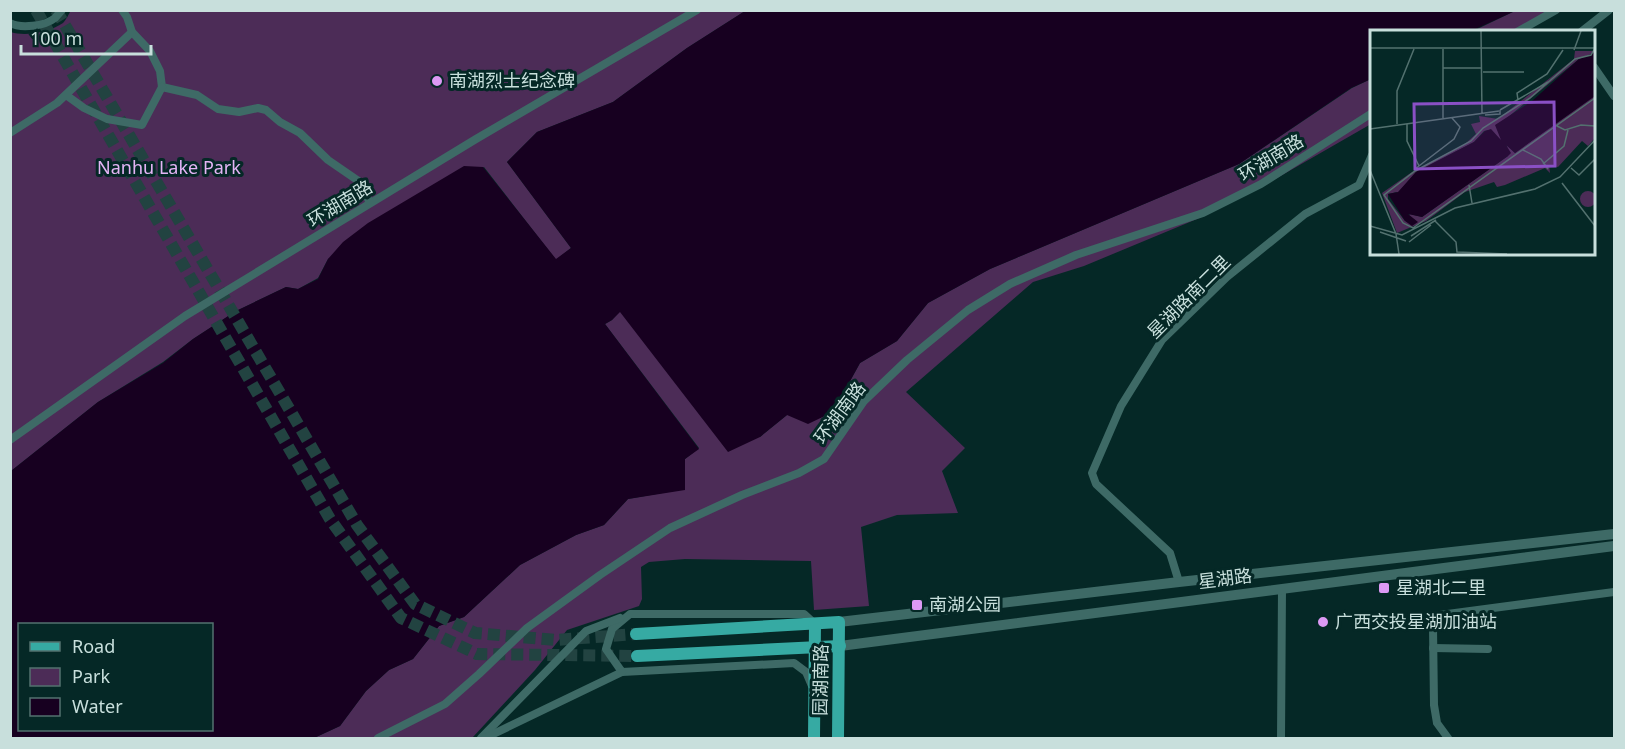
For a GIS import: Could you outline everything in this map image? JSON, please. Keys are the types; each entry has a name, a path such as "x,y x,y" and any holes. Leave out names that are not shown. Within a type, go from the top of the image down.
{"main road":[{"name":"星湖路","path":"839,622 1614,534"},
{"name":"星湖路","path":"840,646 1614,546"},
{"path":"636,634 839,622"},
{"name":"园湖南路","path":"838,738 839,622"},
{"name":"园湖南路","path":"814,624 814,738"},
{"path":"637,656 840,646"}],"street":[{"path":"10,23 17,27 34,26 53,20 62,10"},
{"path":"66,95 84,108 107,119 142,125 162,87 160,71 150,51 132,32 122,10"},
{"name":"环湖南路","path":"10,440 185,316 476,139 697,10"},
{"path":"1521,30 1556,10"},
{"path":"1584,30 1609,10"},
{"path":"10,133 57,104 132,32"},
{"path":"1595,70 1614,96"},
{"path":"162,87 197,95 218,109 239,112 258,108 266,110 280,122 300,133 328,160 360,182 370,203"},
{"name":"环湖南路","path":"378,738 445,704 527,628 670,528 742,495 799,473 824,459 864,401 900,367 968,310 1010,284 1076,255 1203,213 1261,184 1370,114"},
{"name":"星湖路南二里","path":"1179,582 1170,553 1096,484 1092,473 1121,406 1162,340 1227,277 1305,214 1359,184 1370,157"},
{"path":"1281,738 1282,588"},
{"path":"1448,738 1437,723 1434,705 1433,627 1440,615 1614,592"},
{"path":"482,738 586,631 630,614 804,614 814,624"},
{"path":"622,672 606,649 612,628 630,614"},
{"path":"1433,648 1488,649"},
{"path":"482,738 622,672 794,663 806,672 814,691"}],"green space":[{"name":"Nanhu Lake Park","path":"71,10 745,11 687,48 613,102 537,132 507,162 571,248 556,260 484,167 328,259 318,278 298,289 286,287 236,311 163,362 98,402 11,471 11,32 30,34 51,29 63,23"},
{"path":"1515,11 1562,11 1524,30 1475,30"},
{"path":"1370,79 1370,125 1263,186 1197,219 1084,266 1033,282 906,392 965,448 942,471 958,513 897,515 861,527 869,606 814,610 811,561 685,559 649,562 641,567 642,599 639,606 567,630 535,670 473,737 314,738 340,726 366,691 389,670 413,659 439,626 464,617 520,565 576,535 604,525 628,499 685,489 685,459 699,448 605,324 620,311 760,437 787,415 833,412 860,363 897,341 928,303 990,269 1239,164 1352,88"}],"water":[{"path":"745,11 1515,11 1473,30 1370,30 1370,79 1351,88 1239,164 990,269 928,303 897,341 860,363 833,412 808,424 787,415 760,437 728,452 620,312 605,324 699,449 685,459 685,490 628,499 604,525 576,535 520,565 464,617 439,626 413,659 389,670 366,691 340,726 314,738 11,738 11,471 98,402 163,363 193,339 236,311 286,287 298,289 318,279 328,259 343,242 368,223 464,166 483,167 556,259 571,248 507,162 537,132 613,102 687,48"}],"tunnel":[{"path":"36,10 330,519 401,618 477,654 637,656"},
{"path":"56,10 357,525 415,604 475,633 556,640 636,634"}],"place":[{"name":"南湖烈士纪念碑","path":"437,81"},
{"name":"星湖北二里","path":"1384,588"},
{"name":"南湖公园","path":"917,605"},
{"name":"广西交投星湖加油站","path":"1323,622"}]}
